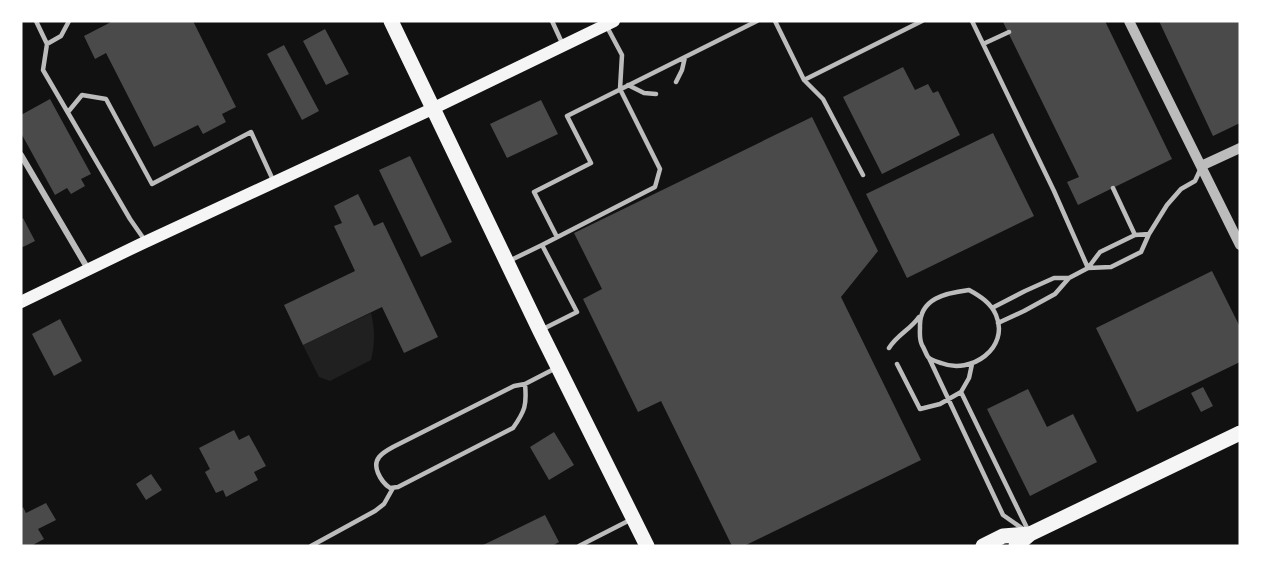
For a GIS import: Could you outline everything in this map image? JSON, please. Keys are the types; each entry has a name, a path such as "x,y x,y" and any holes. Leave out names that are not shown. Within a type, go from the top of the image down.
{"main road":[{"path":"391,21 645,545"},
{"path":"21,302 610,23"},
{"path":"1016,546 1030,534 1240,433"},
{"path":"983,546 1003,536 1030,534"}],"street":[{"path":"1129,21 1240,245"},
{"path":"1202,166 1240,148"},
{"path":"21,155 88,269"}],"lane":[{"path":"36,21 47,44 43,70 130,219 146,242"},
{"path":"47,44 61,36 69,21"},
{"path":"552,21 563,45"},
{"path":"557,237 534,192 591,163 567,116 757,21"},
{"path":"775,21 804,80 823,99 862,175"},
{"path":"804,80 922,21"},
{"path":"972,21 1054,191 1088,268"},
{"path":"507,262 655,188 660,169 620,89 622,54 610,23"},
{"path":"983,44 1009,32"},
{"path":"676,82 685,57"},
{"path":"628,85 644,93 656,94"},
{"path":"68,112 82,95 106,99 152,184 251,132 274,183"},
{"path":"998,323 1055,294 1069,278 1088,268 1111,267 1141,252 1167,205 1181,189 1195,182 1202,166"},
{"path":"1113,188 1135,235"},
{"path":"1088,268 1100,252 1135,235 1149,234"},
{"path":"540,331 577,312 542,244"},
{"path":"992,308 1054,278 1069,278"},
{"path":"889,348 896,338 911,328 925,306 935,298 951,292 969,290 981,297 992,308 998,323 995,343 987,354 972,364 956,367 928,357"},
{"path":"919,317 920,341 1003,515 1030,534"},
{"path":"897,364 920,409 940,404 961,392 969,378 972,364"},
{"path":"525,384 524,413 513,428 398,487 390,488 385,485 376,467 376,460 381,454 514,386 525,384 558,367"},
{"path":"961,392 1030,534"},
{"path":"311,546 375,511 384,504 393,488"},
{"path":"579,546 634,519"}],"shaded area":[{"path":"371,313 374,336 371,360 330,381 319,377 303,345"}],"building":[{"path":"113,21 193,21 236,107 222,114 226,122 203,134 198,125 154,147 106,53 95,59 84,36"},
{"path":"1105,21 1172,159 1078,205 1067,182 1079,177 1003,22"},
{"path":"1159,21 1240,21 1240,123 1213,136"},
{"path":"325,29 349,74 326,85 303,41"},
{"path":"284,45 319,111 302,120 267,54"},
{"path":"903,67 915,90 928,84 933,93 938,91 960,135 882,174 843,97"},
{"path":"50,99 91,174 81,179 85,186 71,194 67,188 55,195 21,133 21,115"},
{"path":"541,100 558,134 507,158 490,124"},
{"path":"812,117 878,251 841,297 921,460 744,546 732,546 661,401 638,412 583,299 602,289 574,233"},
{"path":"993,133 1034,216 907,278 866,194"},
{"path":"410,156 452,242 421,257 379,170"},
{"path":"358,194 374,226 383,222 438,337 404,353 382,307 303,345 284,305 355,271 334,226 342,223 334,206"},
{"path":"23,218 35,241 23,247 21,219"},
{"path":"1212,271 1240,327 1240,362 1137,412 1096,328"},
{"path":"60,319 82,361 54,376 32,334"},
{"path":"1203,387 1213,406 1201,412 1191,393"},
{"path":"1028,389 1047,427 1073,414 1097,462 1030,496 987,409"},
{"path":"234,430 239,440 249,435 266,466 254,472 258,480 226,497 223,490 216,493 205,472 210,469 199,448"},
{"path":"554,432 574,465 549,480 530,447"},
{"path":"151,474 162,490 146,500 136,484"},
{"path":"46,503 56,520 38,529 44,539 31,546 21,546 21,509 23,507 26,513"},
{"path":"545,515 559,542 552,546 481,546"}]}
